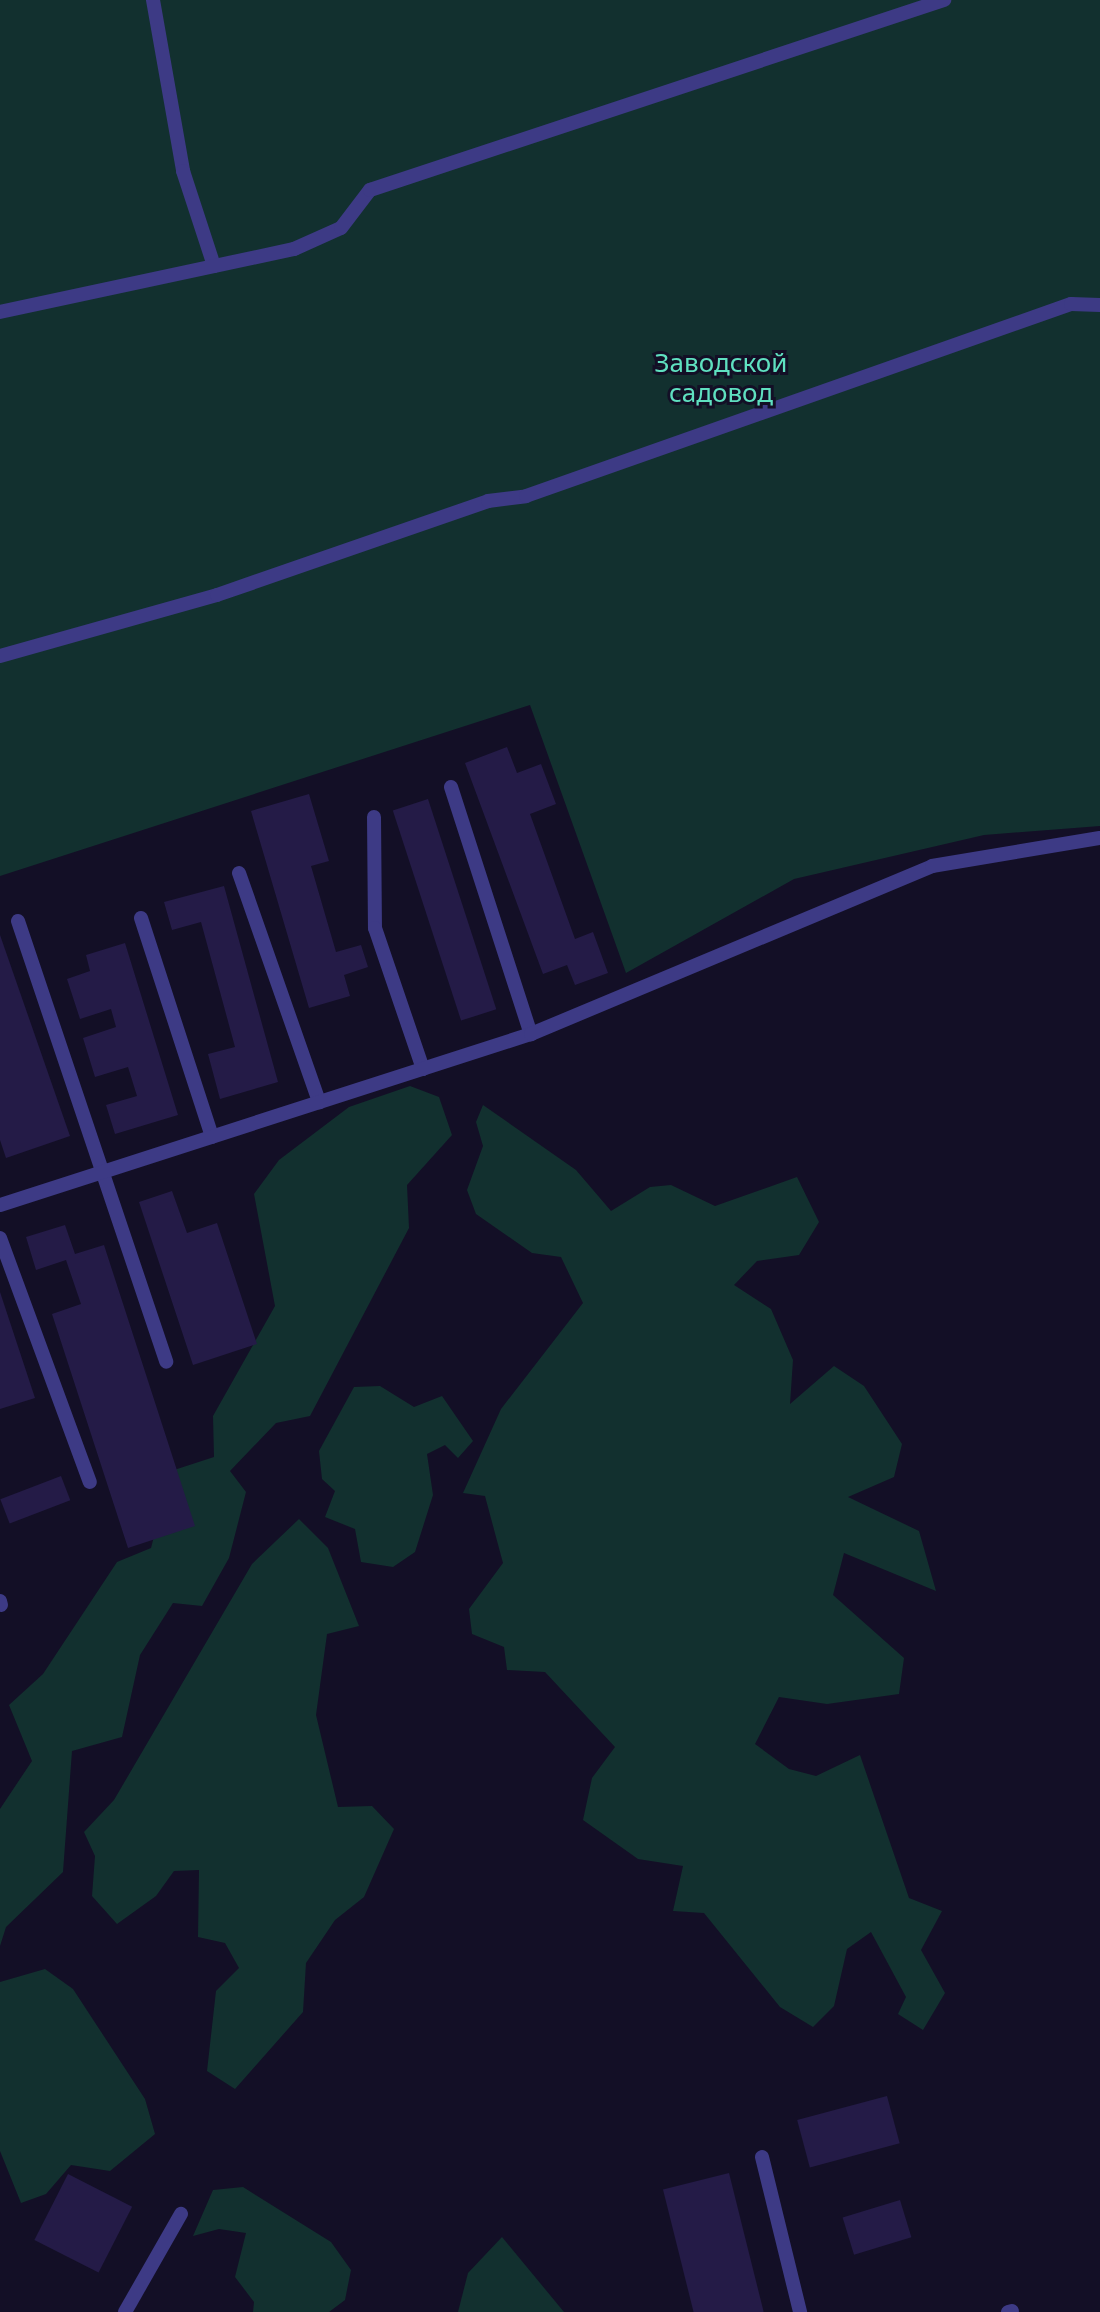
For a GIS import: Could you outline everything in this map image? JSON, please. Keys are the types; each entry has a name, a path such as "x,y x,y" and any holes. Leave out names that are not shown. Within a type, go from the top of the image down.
{"lane":[{"path":"153,0 183,171 214,266"},
{"path":"0,312 294,249 341,228 370,190 944,0"},
{"path":"0,656 217,595 488,501 526,496 1071,304 1100,305"},
{"path":"451,787 531,1034"},
{"path":"374,817 375,928 423,1069"},
{"path":"0,1205 531,1034 932,866 1100,838"},
{"path":"239,873 319,1102"},
{"path":"141,918 212,1137"},
{"path":"18,921 107,1171 166,1362"},
{"path":"0,1238 90,1482"},
{"path":"762,2157 800,2312"},
{"path":"125,2312 181,2214"}],"green space":[{"name":"Заводской садовод","path":"0,0 1100,0 1100,826 984,835 794,879 626,973 530,705 0,876"},
{"path":"410,1086 439,1097 452,1135 407,1185 409,1228 310,1416 276,1423 230,1471 246,1492 229,1558 202,1606 173,1603 140,1655 122,1737 72,1751 63,1872 6,1927 0,1946 0,1809 32,1761 9,1705 43,1674 117,1562 151,1548 171,1471 214,1457 213,1416 275,1306 254,1194 279,1160 349,1107"},
{"path":"483,1105 576,1170 611,1211 650,1187 671,1185 715,1206 797,1177 819,1222 799,1255 757,1261 734,1285 771,1309 793,1360 790,1404 834,1366 864,1386 902,1444 894,1477 848,1497 919,1531 936,1591 844,1553 833,1595 904,1658 899,1694 827,1704 779,1697 755,1744 789,1769 816,1776 860,1755 909,1898 942,1911 921,1950 945,1993 923,2030 898,2014 906,1997 871,1932 847,1949 834,2006 813,2027 780,2007 704,1913 673,1911 683,1866 638,1859 583,1820 592,1778 615,1747 545,1672 507,1670 504,1647 472,1634 469,1609 503,1563 485,1496 463,1493 501,1409 583,1303 561,1257 532,1253 476,1214 467,1190 483,1146 476,1122"},
{"path":"380,1386 414,1407 442,1396 473,1441 458,1458 445,1445 427,1454 433,1495 415,1552 393,1567 361,1562 355,1529 325,1517 335,1491 322,1479 319,1451 354,1387"},
{"path":"299,1519 328,1548 359,1626 327,1634 316,1715 338,1807 372,1806 394,1829 364,1897 335,1920 306,1963 303,2012 235,2089 207,2071 216,1991 239,1968 225,1943 198,1937 199,1870 174,1871 156,1896 117,1924 92,1896 95,1856 84,1832 114,1800 252,1564"},
{"path":"45,1969 73,1989 145,2099 155,2134 110,2171 71,2165 46,2194 21,2203 0,2151 0,1982"},
{"path":"243,2187 331,2242 351,2270 345,2300 329,2312 253,2312 254,2302 235,2277 246,2233 219,2229 193,2236 213,2190"},
{"path":"502,2237 564,2312 458,2312 468,2273"}],"building":[{"path":"507,747 517,773 541,764 556,804 530,814 575,939 593,932 608,973 575,985 567,965 543,974 465,763"},
{"path":"309,794 329,861 311,866 336,952 361,945 368,967 344,975 350,996 309,1008 251,811"},
{"path":"428,799 496,1009 461,1021 393,810"},
{"path":"224,886 278,1082 220,1099 208,1054 235,1047 201,922 172,930 164,902"},
{"path":"0,935 70,1136 6,1158 0,1140"},
{"path":"125,943 178,1115 115,1134 106,1105 137,1096 128,1067 95,1077 83,1038 116,1027 111,1009 80,1019 67,979 90,971 86,955"},
{"path":"172,1191 187,1233 217,1223 257,1344 193,1365 139,1202"},
{"path":"65,1225 75,1254 104,1245 195,1526 128,1548 52,1314 81,1304 66,1260 36,1270 26,1237"},
{"path":"0,1292 35,1398 0,1409"},
{"path":"61,1476 70,1500 10,1524 0,1499"},
{"path":"887,2096 900,2143 810,2167 797,2120"},
{"path":"729,2173 764,2312 694,2312 663,2189"},
{"path":"68,2174 132,2207 99,2273 34,2240"},
{"path":"900,2200 911,2237 854,2255 843,2218"}]}
